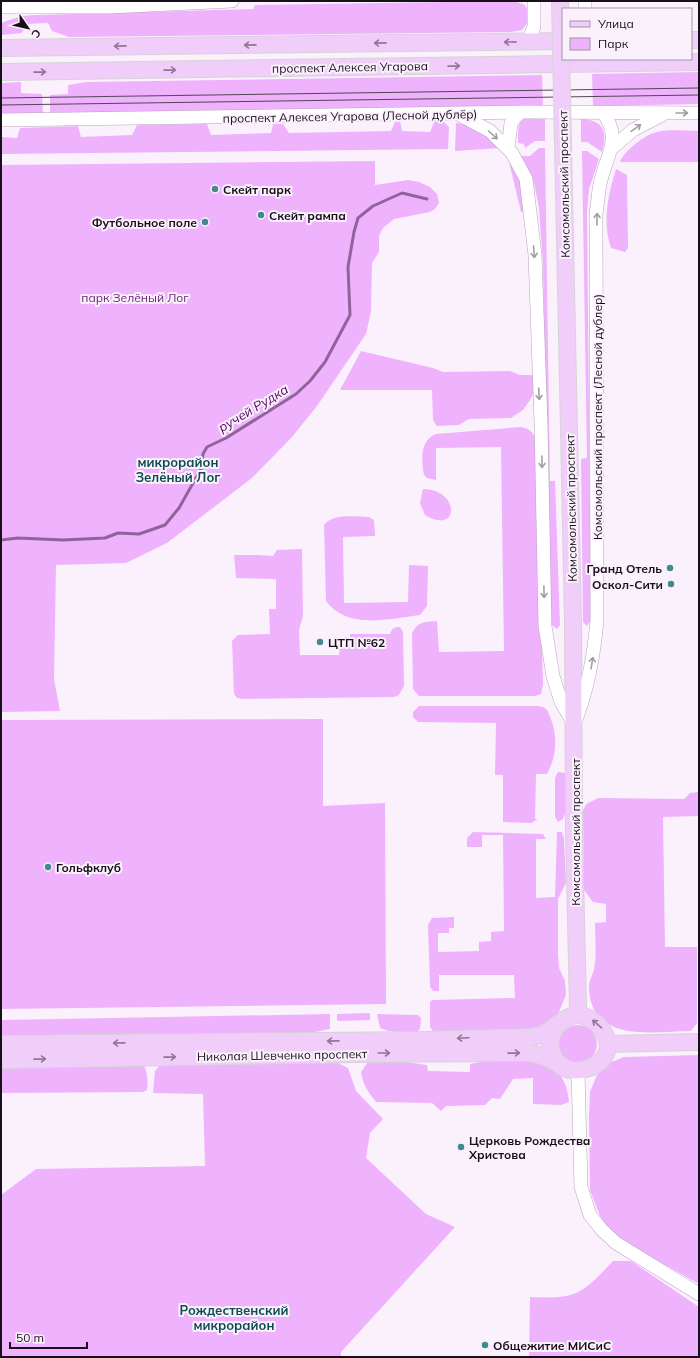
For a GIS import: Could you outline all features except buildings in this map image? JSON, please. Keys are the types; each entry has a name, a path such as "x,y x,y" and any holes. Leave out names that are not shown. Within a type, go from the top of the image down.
{"main road":[{"name":"Комсомольский проспект","path":"560,1 573,622 574,830 578,1007 576,1015"},
{"name":"проспект Алексея Угарова","path":"1,48 562,40"},
{"name":"проспект Алексея Угарова","path":"1,72 699,62"},
{"path":"576,1015 588,1018 597,1023 604,1032 608,1044 605,1054 600,1062 591,1068 578,1071 560,1064 554,1057 550,1044 555,1026 576,1015"},
{"name":"Николая Шевченко проспект","path":"1,1044 425,1040 530,1037 543,1034 555,1026"},
{"path":"608,1044 699,1042"},
{"name":"Николая Шевченко проспект","path":"1,1060 348,1054 530,1053 543,1056 560,1064"}],"street":[{"path":"1,8 110,7 232,1"},
{"path":"528,41 534,27 534,1"},
{"path":"508,148 511,124 519,113"},
{"name":"проспект Алексея Угарова (Лесной дублёр)","path":"1,120 519,113 699,113"},
{"name":"Комсомольский проспект (Лесной дублер)","path":"574,724 583,701 590,673 598,620 596,214 600,182 611,149 613,133 610,122 603,113"},
{"path":"611,149 633,130 665,113"},
{"path":"460,114 490,131 508,148 516,158 526,179 535,255 545,626 553,676 561,702 574,724"},
{"path":"578,1071 581,1187 590,1215 616,1244 699,1294"}],"green space":[{"path":"514,1 525,5 529,13 528,22 522,30 511,32 69,37 52,31 48,23 26,24 22,33 1,35 1,23 21,16 36,15 253,9 255,5"},
{"path":"699,72 699,104 593,106 592,74"},
{"path":"542,75 543,107 50,114 50,95 68,94 68,85 86,82"},
{"path":"21,82 21,93 42,94 43,114 1,115 1,83"},
{"path":"545,117 545,141 535,141 525,148 524,144 518,143 519,128 522,121 530,118"},
{"path":"581,119 599,124 602,128 604,133 604,145 602,152 587,142 581,142"},
{"path":"435,120 443,121 449,127 448,149 1,154 1,137 17,138 20,128 78,126 81,137 132,135 137,125 207,124 211,135 271,133 273,124 283,124 289,133 391,131 395,122 400,121 402,131 430,132"},
{"path":"456,123 470,126 485,135 500,148 455,151"},
{"path":"678,130 699,131 699,162 620,161 636,143 657,132"},
{"path":"539,148 545,148 550,481 555,481 560,625 557,629 549,623 543,263 539,208 534,183 518,156 530,156"},
{"path":"582,151 587,151 599,159 589,189 587,211 591,620 587,626 583,622 581,459 587,458"},
{"name":"парк Зелёный Лог","path":"375,161 375,185 408,180 419,182 430,187 437,194 439,203 435,209 430,212 394,219 383,228 379,236 379,252 372,263 371,312 366,334 317,406 292,437 252,478 167,543 126,563 56,565 54,679 60,711 1,712 1,165"},
{"path":"509,162 520,180 524,212 521,212"},
{"path":"616,169 627,175 628,248 625,252 611,248 608,238 607,208"},
{"path":"361,351 433,368 443,372 510,371 520,375 534,375 535,391 523,410 511,418 469,419 459,425 437,426 433,420 432,390 340,390"},
{"path":"521,427 534,434 536,440 543,684 541,694 535,696 419,696 413,689 412,634 419,624 437,621 439,652 504,651 501,447 436,448 436,480 427,478 424,475 422,457 424,446 431,437 436,434"},
{"path":"423,489 435,491 444,496 449,503 451,510 450,516 445,520 436,520 425,515 420,503"},
{"path":"339,517 369,517 374,520 375,536 343,537 344,603 408,602 409,565 428,566 427,606 420,615 382,620 357,619 345,616 335,610 326,601 324,525 328,521"},
{"path":"302,549 303,616 299,630 300,655 339,655 340,647 350,646 350,634 390,634 394,628 400,627 403,632 404,686 399,695 394,697 243,699 237,698 234,694 232,641 238,635 270,634 269,609 276,609 276,579 236,578 234,555 273,556 277,550"},
{"path":"419,706 537,706 543,707 547,710 551,718 555,734 555,750 551,766 547,774 536,774 535,819 538,819 531,823 503,822 503,775 495,775 496,723 418,722 413,717 413,712"},
{"path":"323,719 323,806 385,803 386,1004 1,1009 1,720"},
{"path":"558,772 565,773 566,778 565,813 563,819 558,822 555,817 555,778"},
{"path":"699,792 699,816 663,817 665,947 697,947 697,1023 691,1031 642,1032 611,1026 600,1018 592,1005 589,987 595,964 595,923 606,922 606,904 593,902 584,890 583,811 586,804 598,798 684,799 690,793"},
{"path":"473,832 543,834 546,839 536,839 536,898 555,897 557,832 562,832 564,838 566,883 558,899 558,954 559,968 565,981 566,995 556,1019 542,1028 523,1031 433,1031 430,1027 430,1002 432,1000 515,998 514,975 439,975 439,991 433,991 430,987 428,925 432,918 454,917 454,928 449,928 449,933 438,933 438,952 479,951 479,942 491,941 491,932 504,931 503,835 482,835 482,847 467,847 467,838"},
{"path":"370,1013 370,1020 337,1021 337,1014"},
{"path":"330,1014 330,1029 310,1033 1,1038 1,1020"},
{"path":"377,1014 418,1015 421,1018 420,1029 417,1032 394,1032 380,1028"},
{"path":"574,1025 582,1025 592,1030 596,1037 596,1051 592,1058 582,1063 574,1063 564,1058 562,1055 559,1048 559,1040 564,1030 567,1028"},
{"path":"699,1055 699,1284 619,1239 602,1221 590,1190 589,1117 590,1092 597,1075 609,1063 624,1057"},
{"path":"495,1059 533,1060 544,1063 553,1068 561,1076 566,1087 569,1102 561,1105 533,1104 533,1078 513,1079 500,1099 492,1098 485,1105 446,1106 441,1111 432,1103 376,1102 366,1088 361,1072 368,1062 398,1061 427,1065 428,1071 470,1072 470,1064"},
{"path":"336,1062 348,1068 356,1091 383,1119 370,1133 366,1158 426,1214 455,1227 341,1352 341,1357 1,1357 1,1195 36,1169 205,1166 203,1094 153,1093 155,1071 160,1065"},
{"path":"143,1065 147,1073 148,1084 147,1090 143,1092 1,1093 1,1066"},
{"path":"613,1261 631,1261 699,1307 699,1357 529,1357 530,1297 558,1297 577,1292 585,1288"}],"waterway":[{"name":"ручей Рудка","path":"1,540 18,538 63,540 105,538 118,533 139,534 165,525 179,508 201,469 203,454 207,447 226,438 296,394 310,381 325,362 350,315 348,267 358,218 373,206 402,193 427,199"}],"tram line":[{"path":"1,98 699,88"},
{"path":"1,105 699,95"}],"place":[{"name":"Скейт парк","path":"215,189"},
{"name":"Скейт рампа","path":"261,215"},
{"name":"Футбольное поле","path":"205,222"},
{"name":"Гранд Отель","path":"670,568"},
{"name":"Оскол-Сити","path":"671,584"},
{"name":"ЦТП №62","path":"320,642"},
{"name":"Гольфклуб","path":"48,867"},
{"name":"Церковь Рождества Христова","path":"461,1147"},
{"name":"Общежитие МИСиС","path":"485,1345"}],"district":[{"name":"микрорайон Зелёный Лог","path":"178,470"},
{"name":"Рождественский микрорайон","path":"234,1318"}]}
